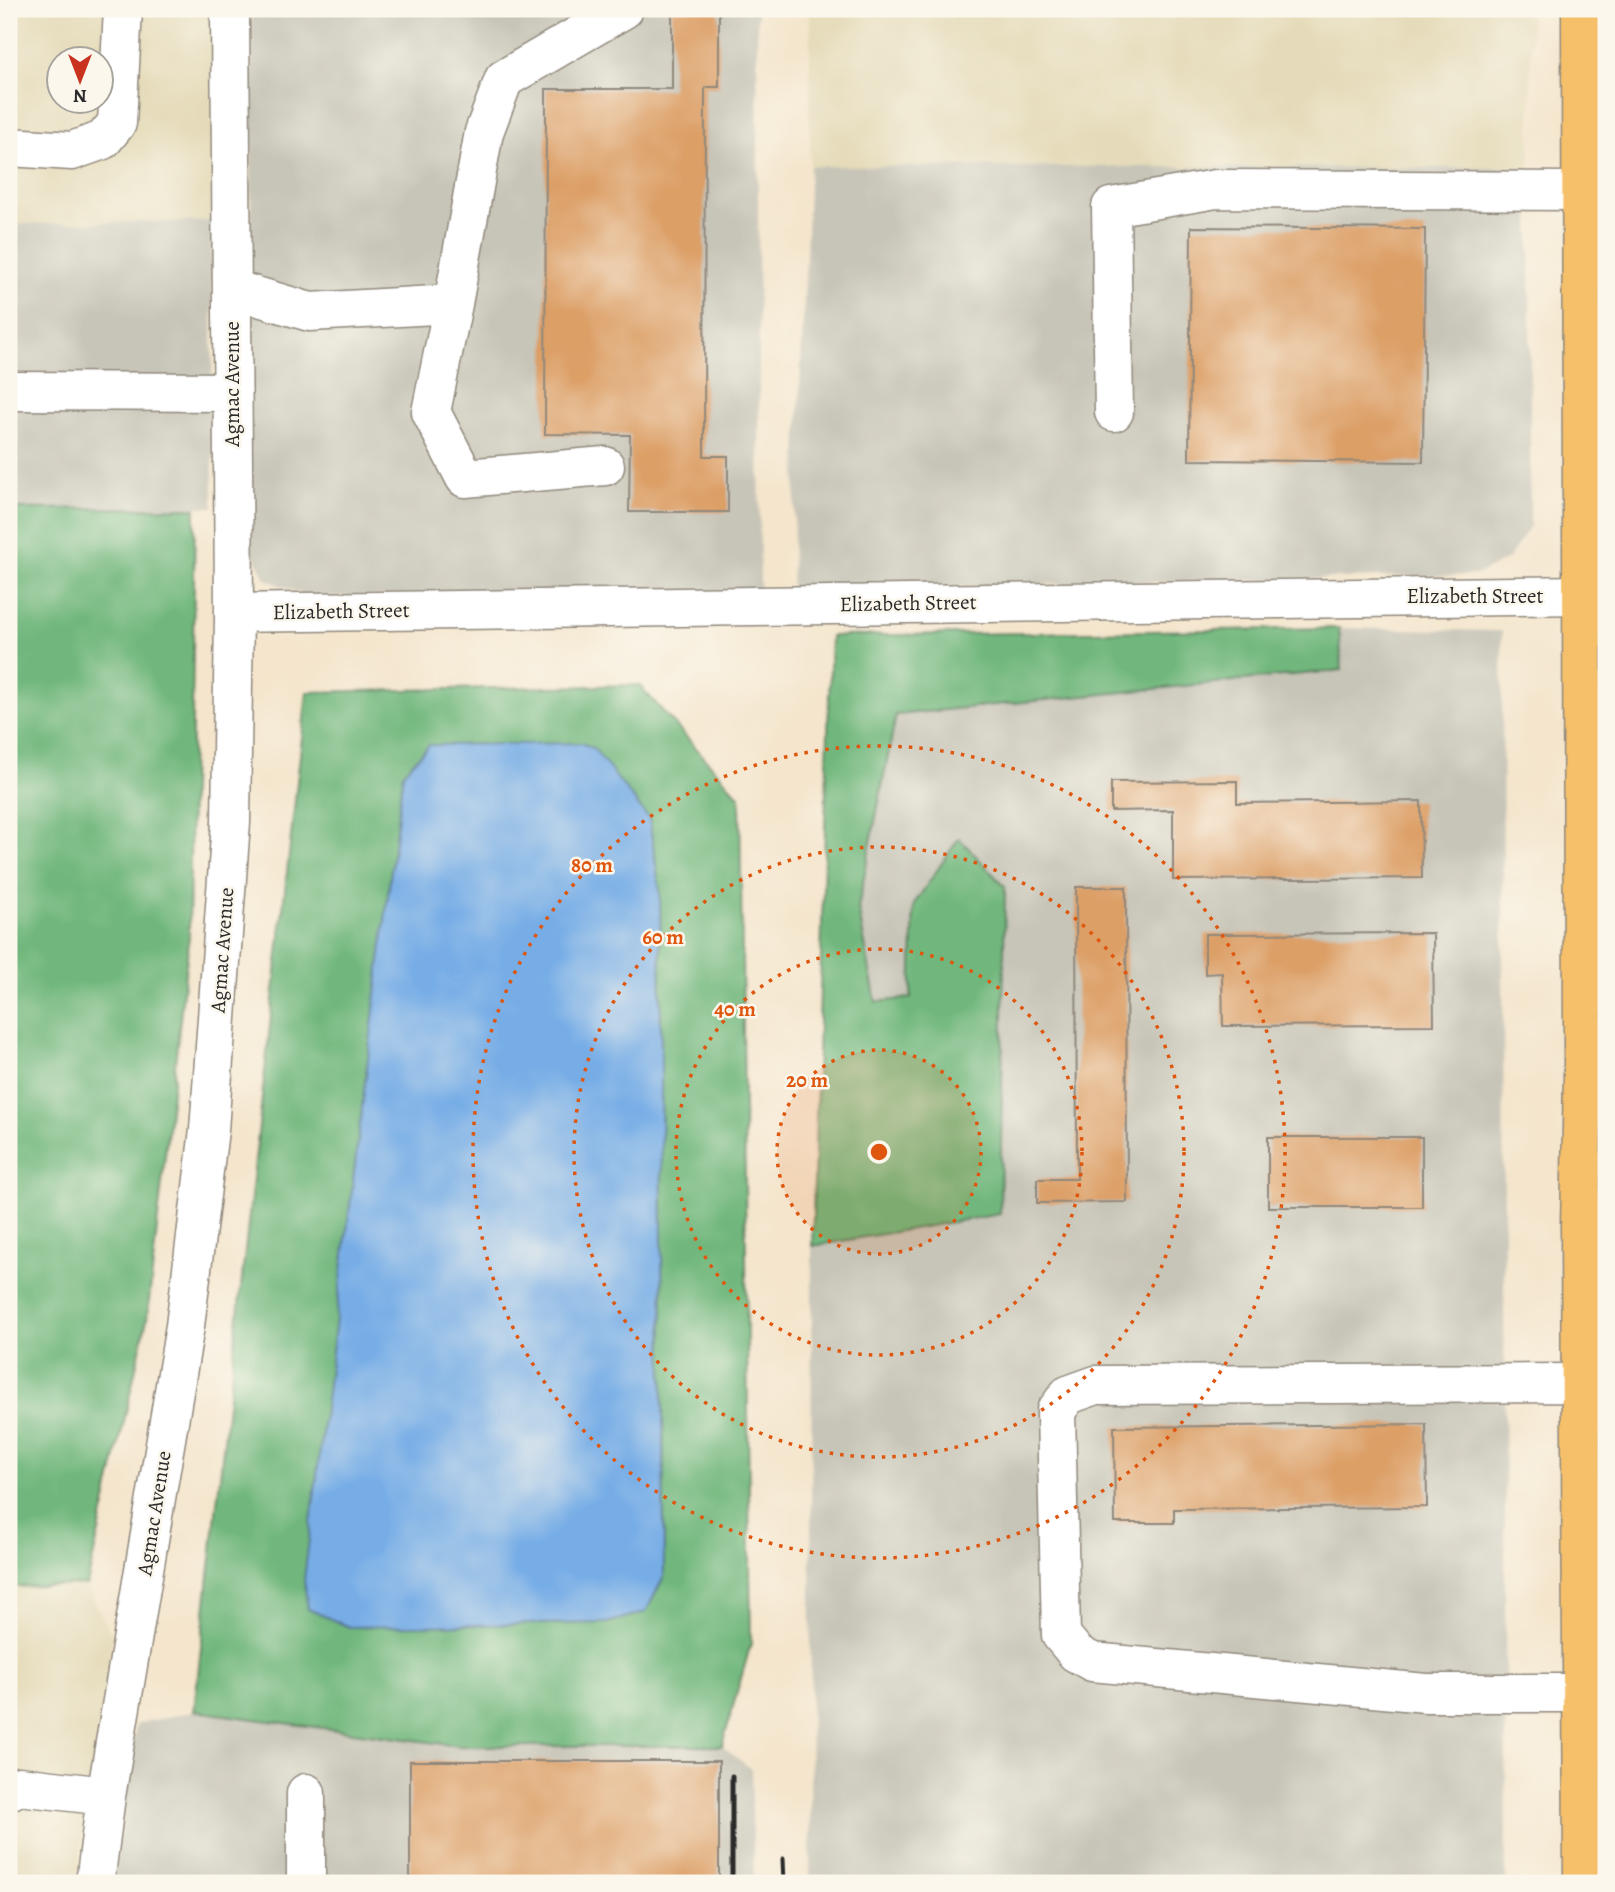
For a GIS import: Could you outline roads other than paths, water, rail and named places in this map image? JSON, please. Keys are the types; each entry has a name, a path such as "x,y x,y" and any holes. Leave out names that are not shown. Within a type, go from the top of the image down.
{"main road":[{"path":"1581,9 1583,595 1594,684 1590,1680 1583,1883"}],"street":[{"path":"9,148 72,151 103,139 117,123 123,9"},
{"name":"Agmac Avenue","path":"95,1883 106,1796 185,1326 209,1130 231,822 234,613 230,9"},
{"path":"605,467 465,478 431,412 484,132 504,79 624,9"},
{"path":"1114,412 1111,207 1216,189 1582,191"},
{"path":"232,289 310,312 453,304"},
{"path":"9,391 232,392"},
{"name":"Elizabeth Street","path":"234,613 1583,595"},
{"path":"1590,1401 1096,1385 1068,1395 1056,1411 1061,1635 1076,1653 1093,1662 1426,1693 1590,1680"},
{"path":"9,1791 19,1786 106,1796"},
{"path":"306,1793 306,1883"},
{"path":"1583,1883 1606,1882"}],"water":[{"path":"582,743 594,749 649,819 660,892 664,1576 646,1612 607,1623 349,1627 308,1609 304,1580 403,773 429,745"}],"railway":[{"path":"732,1776 732,1883"},
{"path":"783,1859 784,1883"}]}
